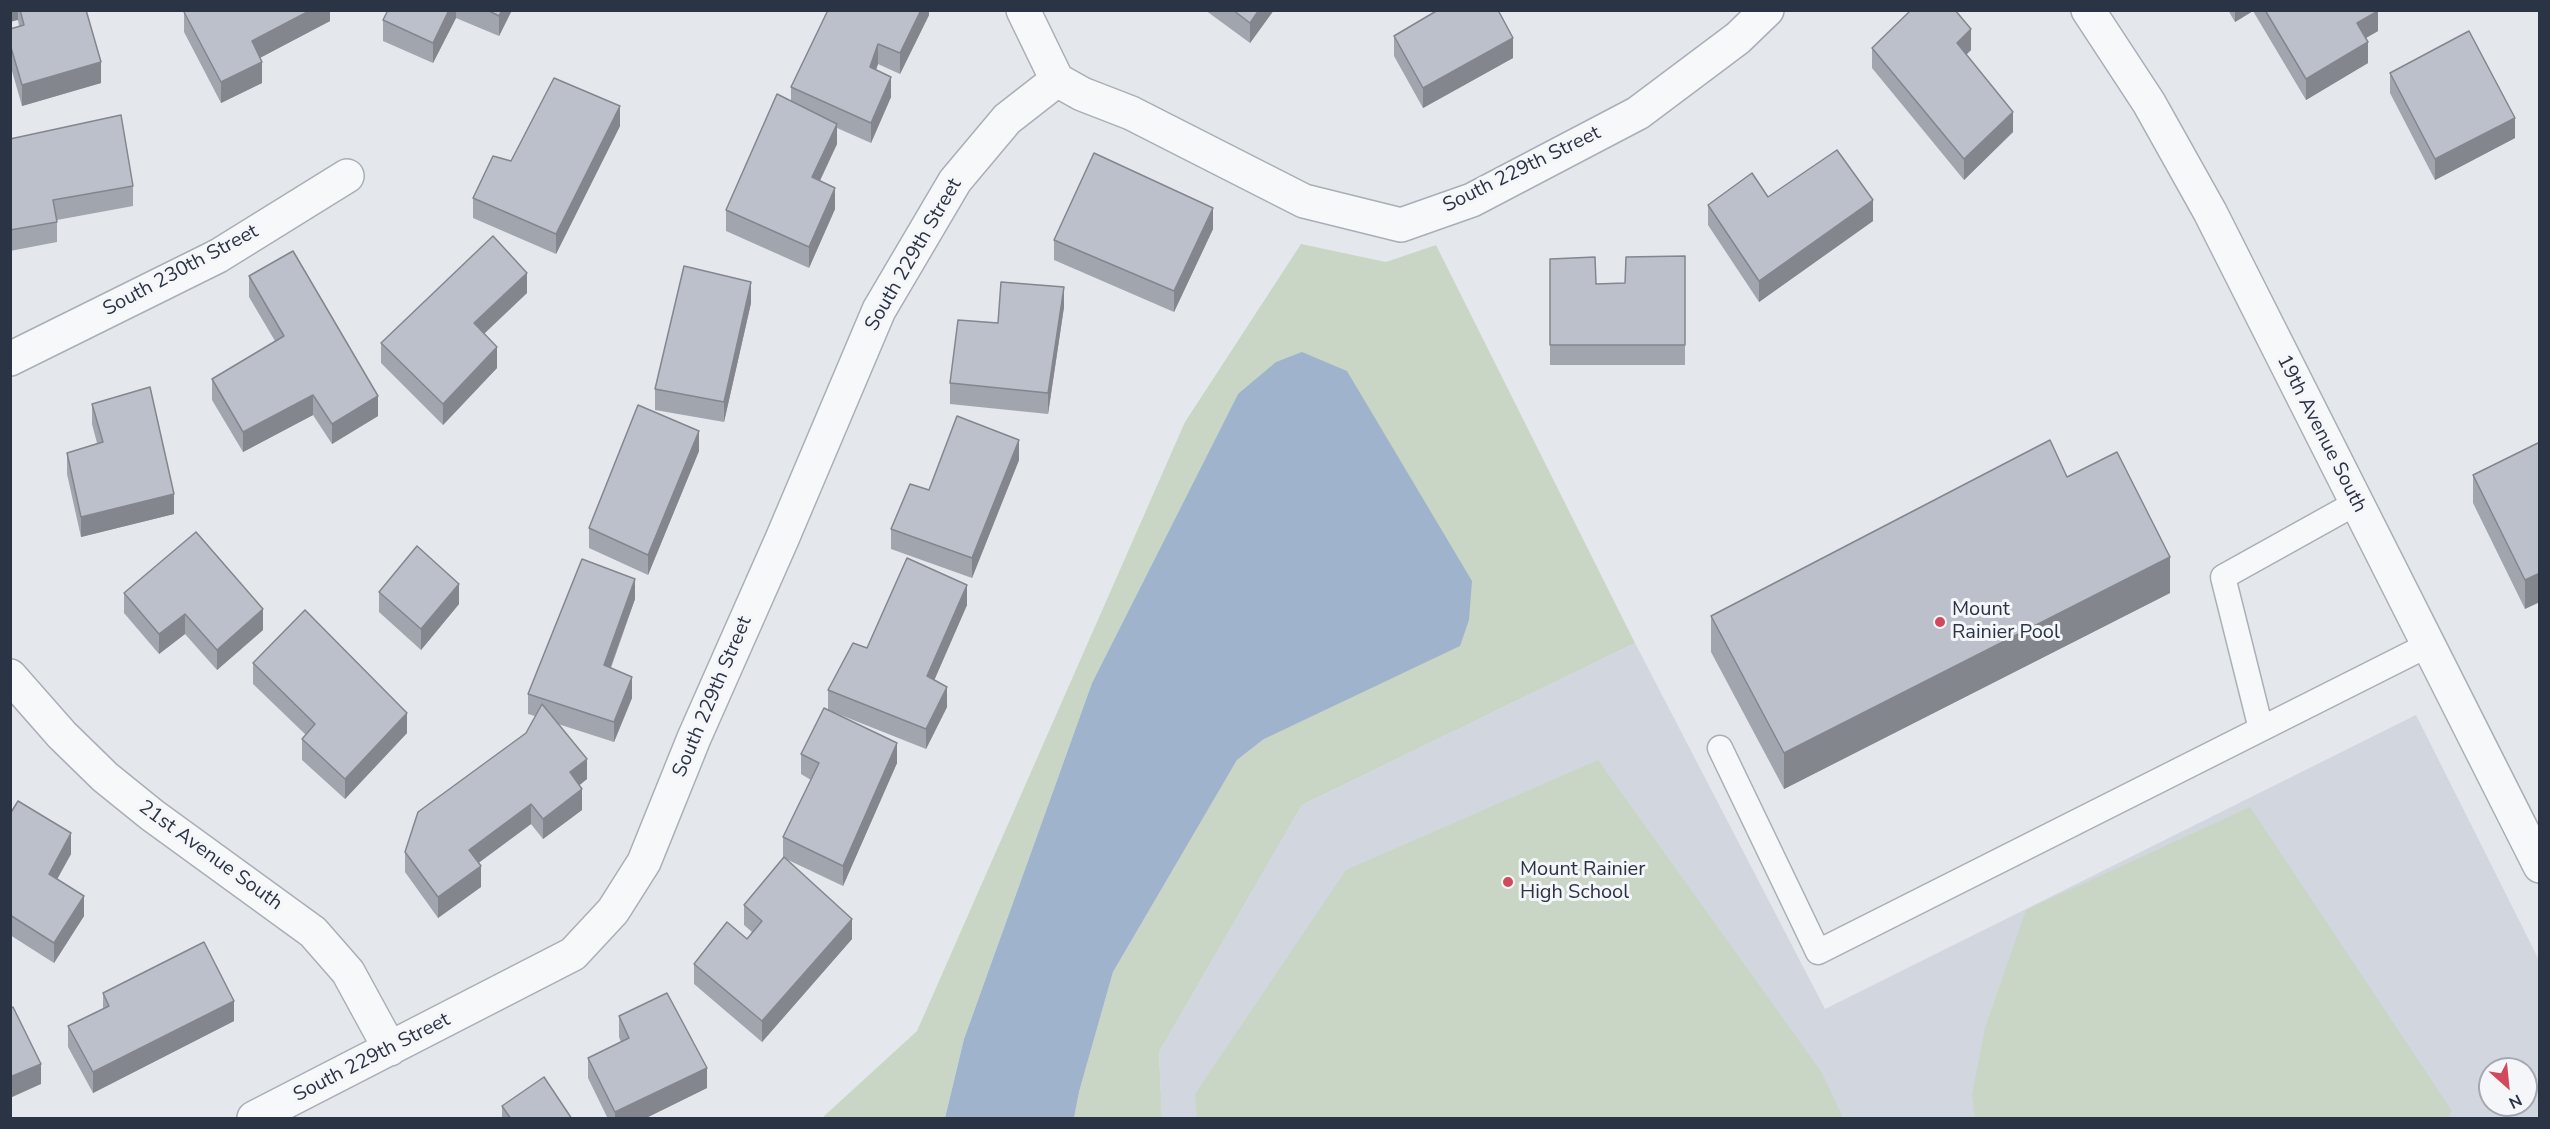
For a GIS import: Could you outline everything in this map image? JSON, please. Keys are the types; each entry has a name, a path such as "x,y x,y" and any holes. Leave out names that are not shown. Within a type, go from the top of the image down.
{"street":[{"path":"1023,10 1057,80"},
{"name":"South 229th Street","path":"254,1119 573,954 613,910 644,862 694,738 782,539 879,310 955,181 1007,119 1057,80 1082,94 1131,113 1304,201 1401,225 1472,200 1638,113 1738,38 1767,10"},
{"name":"19th Avenue South","path":"2088,10 2150,103 2210,212 2540,866"},
{"name":"South 230th Street","path":"10,359 218,256 347,176"},
{"name":"21st Avenue South","path":"10,675 62,735 105,777 313,932 348,972 390,1049"}],"lane":[{"path":"2261,729 2223,577 2356,503"},
{"path":"1720,748 1818,952 2428,645"}],"shaded area":[{"name":"Mount Rainier High School","path":"1635,643 1825,1009 2416,715 2539,960 2539,1118 1162,1118 1159,1052 1302,805"}],"green space":[{"path":"1301,244 1386,262 1436,245 1635,643 1302,805 1159,1052 1162,1118 1074,1118 1079,1092 1113,972 1237,760 1264,739 1238,394 1092,683 964,1039 945,1118 822,1118 917,1031 1185,422"},
{"path":"1598,760 1822,1073 1843,1118 1197,1118 1195,1094 1346,870"},
{"path":"2250,807 2452,1111 2448,1118 1975,1118 1972,1095 1985,1028 2026,910"}],"water":[{"path":"1302,352 1347,371 1472,581 1469,620 1460,646 1264,739 1237,760 1113,972 1079,1092 1074,1118 945,1118 964,1039 1092,683 1238,394 1276,362"}],"building":[{"path":"20,10 86,10 101,62 22,85 10,44 10,29 24,25"},
{"path":"187,10 311,10 252,41 262,62 221,82 184,12"},
{"path":"388,10 449,10 433,43 383,20"},
{"path":"487,10 502,10 499,16"},
{"path":"828,10 921,10 900,53 878,44 870,67 891,77 871,123 791,87"},
{"path":"1233,10 1259,10 1250,23"},
{"path":"1438,10 1498,10 1513,38 1423,88 1394,36"},
{"path":"1911,10 1955,10 1971,29 1957,43 2013,112 1964,159 1872,48"},
{"path":"2265,10 2378,11 2357,23 2368,42 2306,79"},
{"path":"2469,31 2515,118 2435,159 2390,73"},
{"path":"554,78 620,106 556,234 473,198 493,156 511,161"},
{"path":"777,94 837,124 812,177 835,188 809,247 726,210"},
{"path":"121,115 133,186 53,200 57,222 10,230 10,139"},
{"path":"1837,150 1873,200 1759,281 1708,205 1752,173 1768,197"},
{"path":"1094,153 1213,208 1174,291 1054,240"},
{"path":"493,236 527,273 474,323 497,347 443,404 381,343"},
{"path":"293,251 378,396 332,424 313,395 243,432 212,379 284,336 249,276"},
{"path":"1685,256 1685,345 1550,345 1550,259 1595,257 1596,284 1625,283 1626,257"},
{"path":"684,266 751,282 724,402 655,389"},
{"path":"1001,282 1064,287 1048,393 950,383 958,320 998,323"},
{"path":"150,387 174,494 81,517 67,453 103,442 92,404"},
{"path":"638,405 699,431 648,555 589,528"},
{"path":"957,416 1019,440 972,558 891,529 910,484 929,490"},
{"name":"Mount Rainier Pool","path":"2050,440 2067,477 2117,452 2170,557 1784,753 1711,616"},
{"path":"2540,442 2540,573 2525,580 2473,475"},
{"path":"196,532 263,609 217,650 185,614 159,634 124,593"},
{"path":"417,546 459,584 421,629 379,592"},
{"path":"907,558 967,585 927,676 947,687 926,729 828,690 853,643 867,648"},
{"path":"582,559 635,579 604,665 632,677 614,722 528,694"},
{"path":"305,610 407,713 345,779 302,739 315,724 253,663"},
{"path":"542,704 587,759 570,772 582,789 543,819 531,804 469,850 481,866 438,897 405,852 418,812 526,733"},
{"path":"824,708 897,743 843,866 783,837 819,763 801,754"},
{"path":"18,801 71,833 49,874 84,896 54,943 10,915 10,814"},
{"path":"784,857 852,919 762,1021 694,964 727,922 747,939 762,921 744,905"},
{"path":"204,942 234,1001 93,1072 68,1026 109,1006 103,993"},
{"path":"667,993 707,1068 615,1112 588,1058 629,1038 619,1016"},
{"path":"13,1007 41,1064 10,1077 10,1009"},
{"path":"544,1077 572,1119 511,1119 502,1106"}],"place":[{"name":"Mount Rainier Pool","path":"1940,622"},
{"name":"Mount Rainier High School","path":"1508,882"}]}
